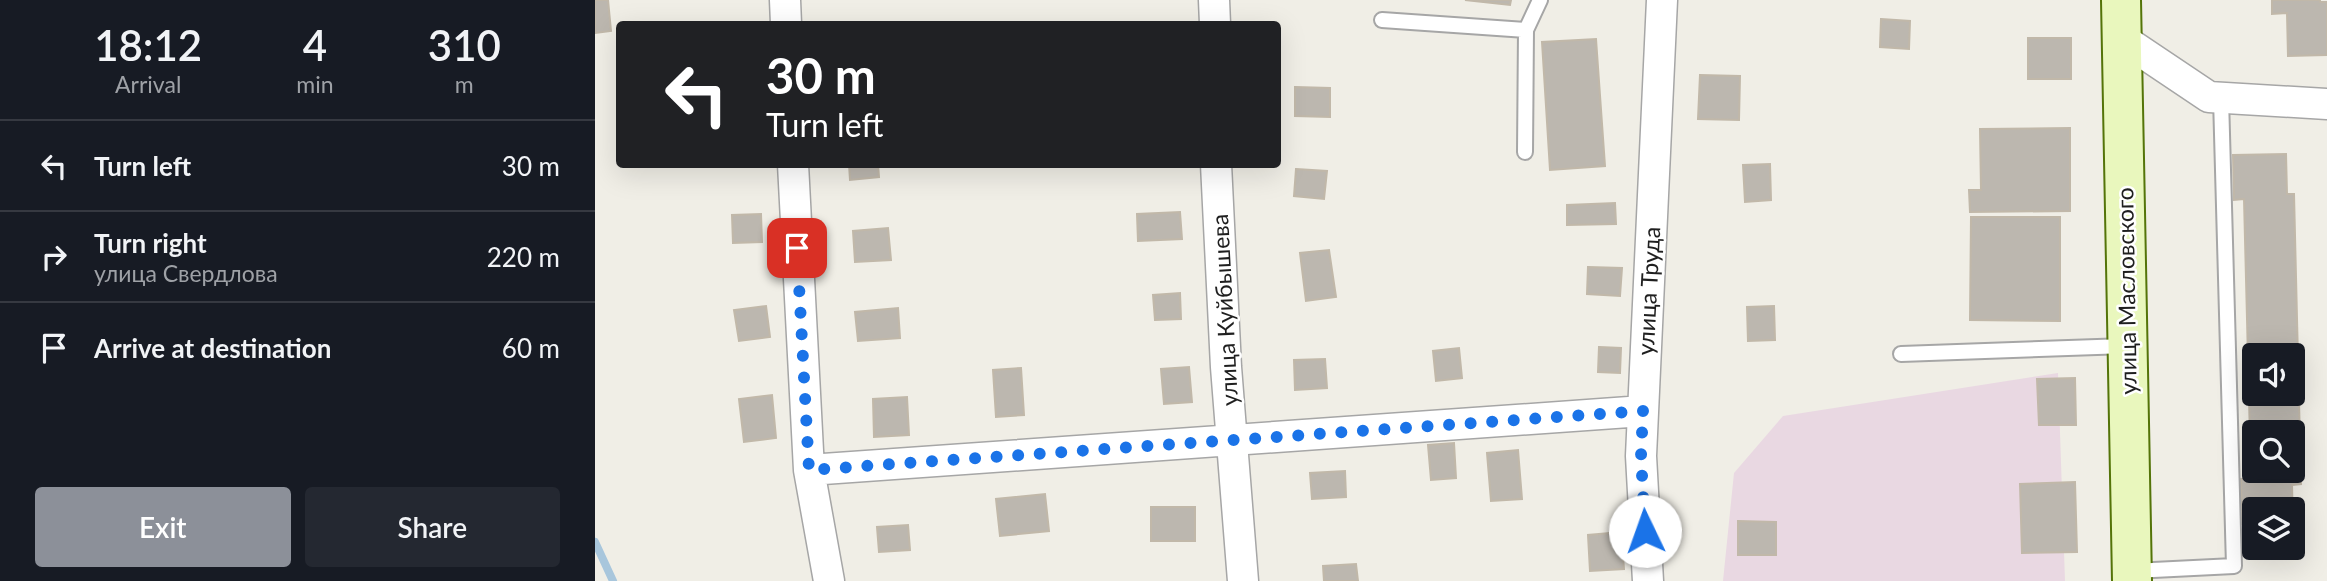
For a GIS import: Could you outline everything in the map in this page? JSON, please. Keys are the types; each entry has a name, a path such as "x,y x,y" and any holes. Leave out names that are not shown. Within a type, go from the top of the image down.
{"street":[{"path":"785,0 786,21"},
{"path":"1215,0 1215,21"},
{"name":"улица Труда","path":"1648,581 1641,456 1662,0"},
{"name":"улица Масловского","path":"2121,0 2132,576"},
{"path":"2121,38 2209,97 2327,104"},
{"path":"793,168 809,470 828,581"},
{"name":"улица Куйбышева","path":"1216,168 1221,290 1244,581"},
{"path":"809,470 1643,411"}],"lane":[{"path":"1525,152 1526,30 1540,0"},
{"path":"1382,20 1526,30"},
{"path":"2132,576 2177,575 2234,566 2221,98"},
{"path":"1901,354 2127,346"}],"shaded area":[{"path":"2058,373 2065,581 1723,581 1734,473 1783,416"}],"building":[{"path":"595,0 608,0 611,31 595,33"},
{"path":"1465,0 1511,0 1510,5"},
{"path":"2272,0 2327,2 2327,55 2288,56 2287,13 2272,14"},
{"path":"1881,19 1910,21 1909,49 1880,47"},
{"path":"2028,38 2071,38 2071,79 2028,79"},
{"path":"1596,39 1605,166 1550,170 1542,42"},
{"path":"1700,75 1740,76 1739,120 1698,119"},
{"path":"1295,87 1330,88 1330,117 1295,116"},
{"path":"2070,128 2070,211 1970,212 1969,190 1981,190 1980,129"},
{"path":"2286,154 2287,194 2294,194 2298,343 2248,343 2244,199 2234,200 2233,155"},
{"path":"1770,164 1771,200 1745,202 1743,165"},
{"path":"849,168 878,168 879,177 850,180"},
{"path":"1296,169 1327,171 1324,199 1294,196"},
{"path":"1615,203 1616,224 1567,225 1567,205"},
{"path":"1180,212 1182,239 1138,241 1137,214"},
{"path":"761,214 762,242 733,243 732,215"},
{"path":"1971,217 2060,217 2060,321 1970,320"},
{"path":"888,228 891,260 855,262 853,231"},
{"path":"1329,250 1336,297 1306,301 1300,253"},
{"path":"1588,267 1622,268 1620,296 1587,294"},
{"path":"1180,293 1181,319 1155,320 1153,295"},
{"path":"766,306 770,337 739,341 734,310"},
{"path":"1774,306 1775,340 1748,341 1747,307"},
{"path":"898,308 900,338 858,341 855,312"},
{"path":"1599,347 1621,348 1620,373 1598,372"},
{"path":"1459,348 1462,378 1436,381 1433,351"},
{"path":"1325,359 1327,388 1295,390 1294,360"},
{"path":"1189,367 1192,402 1164,404 1161,369"},
{"path":"1021,368 1024,415 996,417 993,370"},
{"path":"2075,378 2076,425 2039,425 2037,379"},
{"path":"772,395 776,438 744,442 739,399"},
{"path":"907,397 909,435 874,437 873,399"},
{"path":"2249,406 2299,406 2299,420 2250,420"},
{"path":"1454,443 1456,478 1431,480 1428,445"},
{"path":"1518,450 1522,499 1491,501 1487,453"},
{"path":"1345,471 1346,497 1312,499 1310,473"},
{"path":"2241,479 2242,483 2301,484 2292,485 2292,497 2242,497 2242,524"},
{"path":"2075,482 2077,552 2022,553 2020,484"},
{"path":"1045,494 1049,531 1000,536 996,499"},
{"path":"1151,507 1195,507 1195,541 1151,541"},
{"path":"1738,521 1776,522 1776,555 1738,555"},
{"path":"908,525 910,550 879,552 877,527"},
{"path":"1621,532 1624,569 1590,571 1588,535"},
{"path":"1356,564 1358,581 1324,581 1323,566"}],"waterway":[{"path":"595,542 613,581"}],"route":[{"path":"797,248 809,470 1643,411 1641,456 1645,531"}]}
